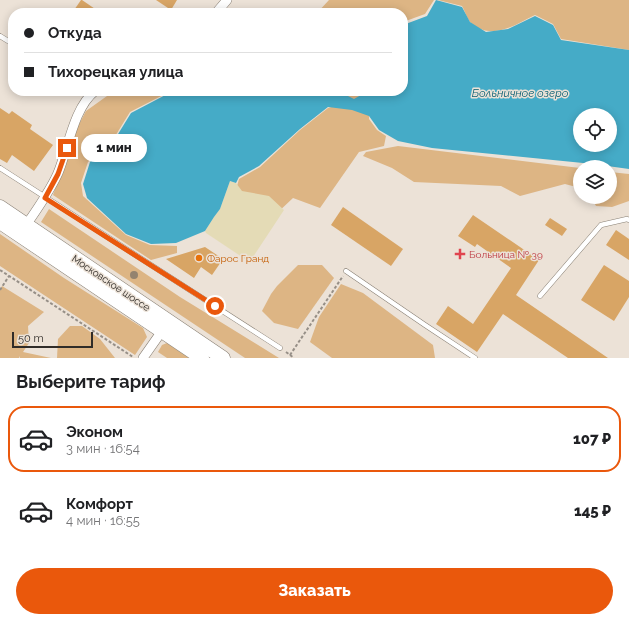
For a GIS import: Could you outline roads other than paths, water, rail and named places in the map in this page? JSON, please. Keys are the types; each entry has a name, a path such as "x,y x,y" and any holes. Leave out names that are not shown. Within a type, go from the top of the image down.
{"main road":[{"name":"Московское шоссе","path":"0,207 23,230 162,331 202,358"},
{"name":"Московское шоссе","path":"0,222 23,230 223,358"}],"street":[{"path":"220,8 227,0"},
{"path":"23,230 45,198 58,174 80,109 87,96"},
{"path":"143,358 162,331"}],"lane":[{"path":"0,168 280,348"},
{"path":"540,296 601,225 629,220"},
{"path":"346,271 425,326 475,358"}],"water":[{"name":"Больничное озеро","path":"436,0 462,7 470,22 486,32 508,29 535,16 553,25 561,40 629,50 629,169 617,167 617,160 573,160 573,162 432,148 398,141 379,130 369,116 352,110 328,107 300,129 259,166 239,177 236,183 230,181 220,209 205,231 176,243 151,244 126,234 87,198 83,184 90,162 115,139 131,113 163,96 348,96 354,99 359,96 408,96 408,23 427,16"}],"place":[{"name":"Больница № 39","path":"460,254"},
{"name":"Фарос Гранд","path":"199,258"}]}
